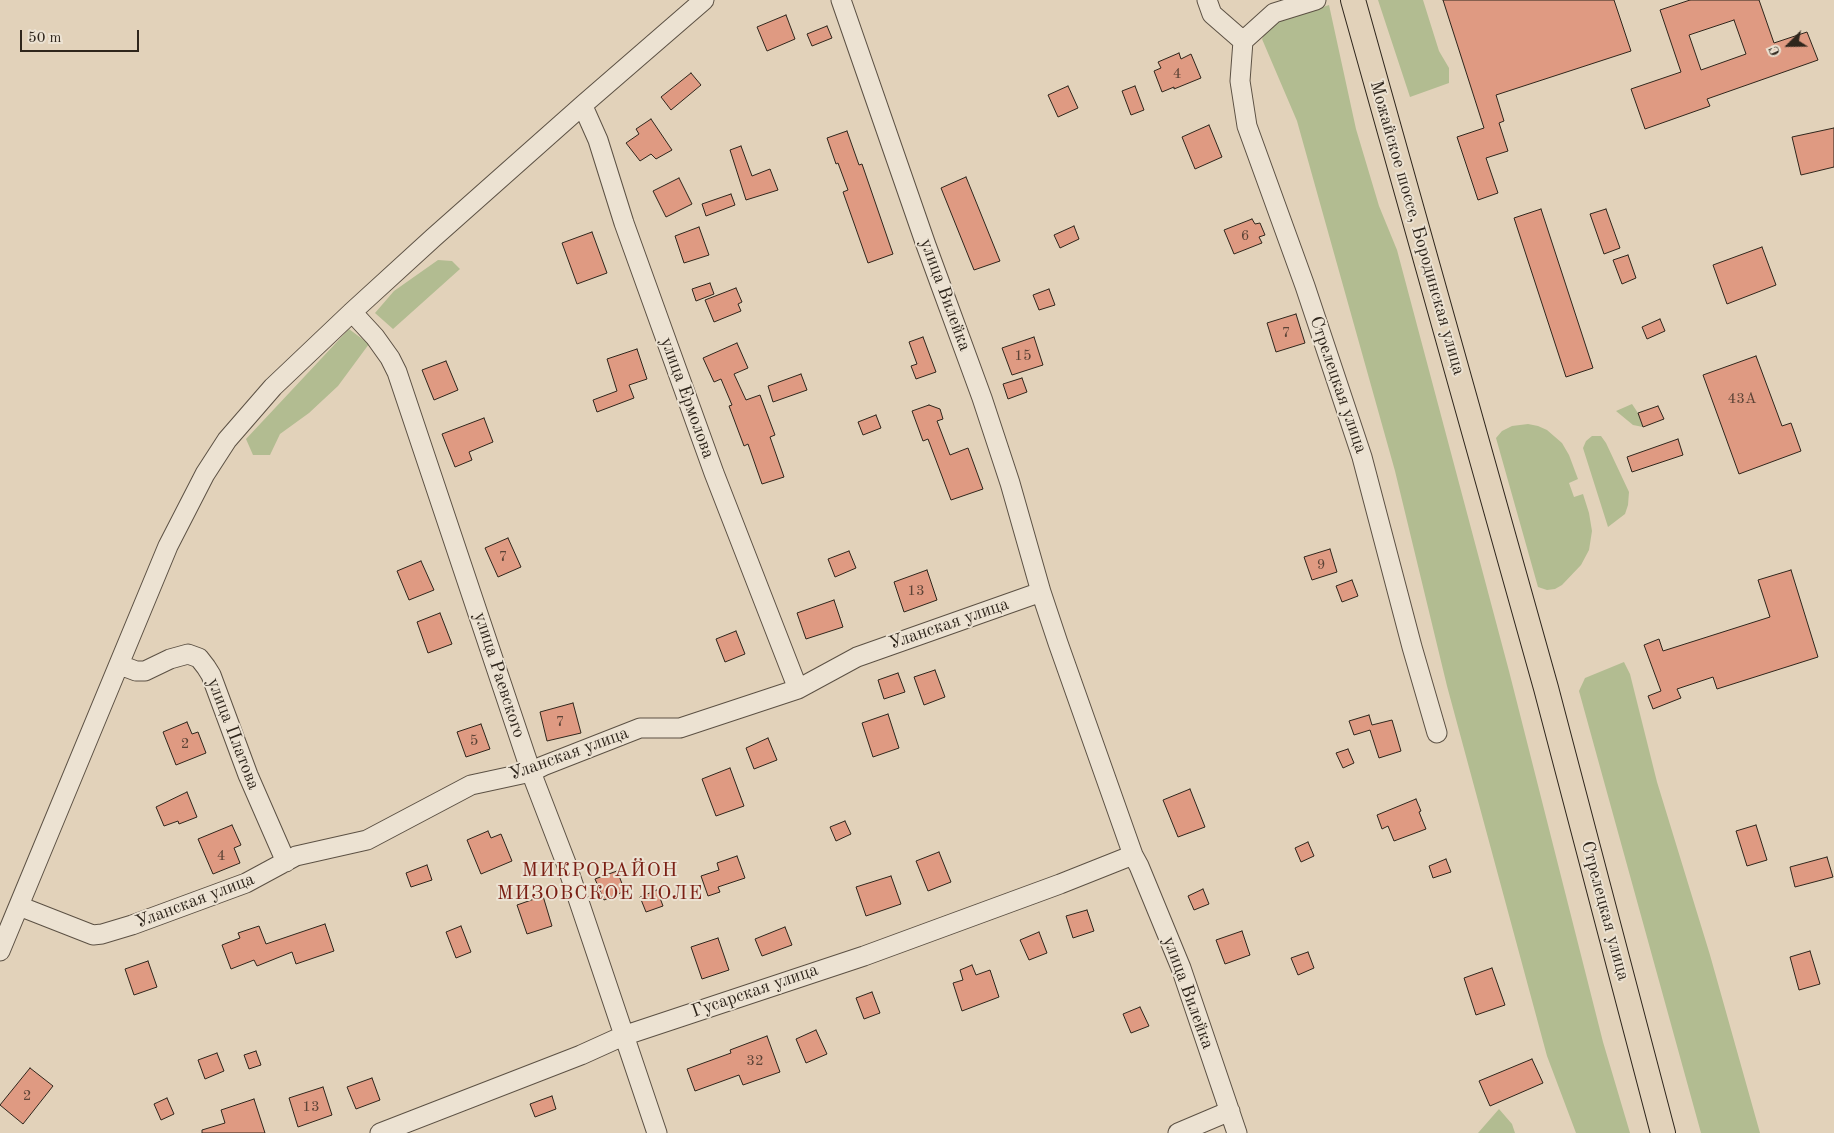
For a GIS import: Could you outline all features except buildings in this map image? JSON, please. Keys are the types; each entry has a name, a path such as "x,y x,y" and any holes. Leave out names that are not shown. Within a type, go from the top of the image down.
{"main road":[{"name":"Можайское шоссе, Бородинская улица","path":"1353,0 1546,688"},
{"name":"Стрелецкая улица","path":"1546,688 1663,1133"}],"street":[{"path":"0,951 175,531 205,474 238,426 273,387 352,312 580,107 704,0"},
{"name":"улица Вилейка","path":"841,0 926,245 982,398 1010,483 1041,592 1133,855 1181,968 1237,1133"},
{"path":"1207,0 1212,14 1243,41 1274,13 1316,0"},
{"name":"Стрелецкая улица","path":"1243,41 1240,81 1246,126 1305,286 1362,457 1436,732"},
{"name":"улица Ермолова","path":"580,107 586,113 598,140 624,224 704,446 798,689"},
{"name":"улица Раевского","path":"352,312 375,337 390,358 397,372 531,772 566,863 657,1133"},
{"name":"Уланская улица","path":"19,906 93,935 132,925 246,883 296,856 367,840 471,785 531,772 640,728 680,728 798,689 857,657 1041,592"},
{"name":"улица Платова","path":"120,665 136,671 146,671 170,659 188,654 199,658 211,675 248,775 286,862"},
{"name":"Гусарская улица","path":"380,1133 581,1055 623,1036 864,956 1133,855"},
{"path":"1178,1133 1230,1111"}],"green space":[{"path":"1378,0 1423,0 1439,51 1449,68 1449,83 1410,97"},
{"path":"1329,5 1356,129 1379,206 1397,250 1509,671 1603,1042 1630,1133 1576,1133 1547,1056 1447,686 1395,471 1297,121 1262,39 1271,24"},
{"path":"438,260 452,261 460,269 393,329 375,313 394,291"},
{"path":"349,329 369,344 338,386 309,413 280,434 270,455 253,455 246,439"},
{"path":"1632,404 1638,413 1643,427 1633,425 1616,411"},
{"path":"1528,424 1547,430 1562,443 1569,455 1578,479 1569,483 1574,497 1583,494 1592,531 1589,550 1581,565 1562,585 1555,589 1547,590 1538,587 1496,438 1502,431 1512,426"},
{"path":"1592,436 1601,436 1606,443 1629,492 1625,514 1608,527 1583,448 1586,441"},
{"path":"1624,662 1630,674 1657,782 1710,955 1760,1133 1701,1133 1579,691 1585,678"},
{"path":"1499,1109 1512,1124 1515,1133 1478,1133"}],"district":[{"name":"МИКРОРАЙОН МИЗОВСКОЕ ПОЛЕ","path":"600,882"}]}
